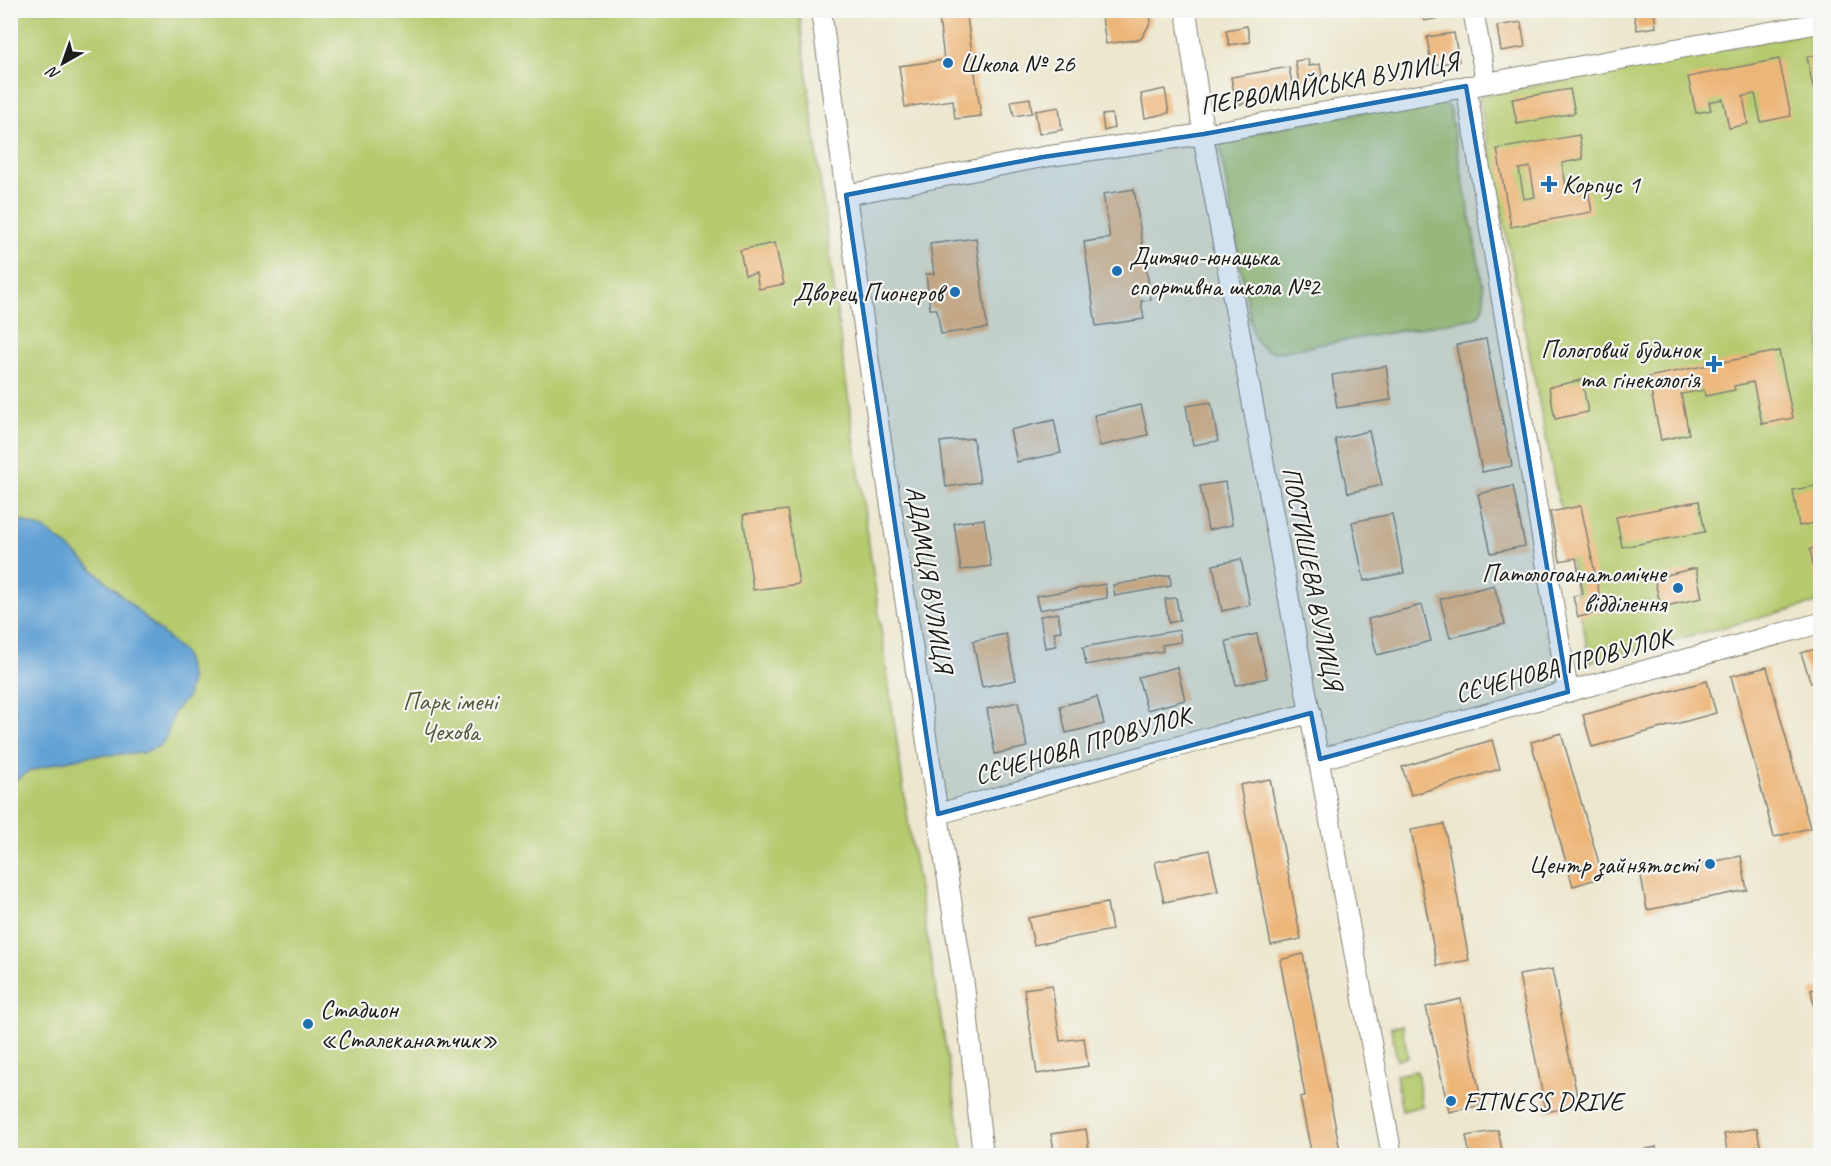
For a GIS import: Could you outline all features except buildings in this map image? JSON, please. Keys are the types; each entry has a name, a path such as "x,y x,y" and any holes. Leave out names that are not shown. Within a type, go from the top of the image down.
{"street":[{"name":"АДАМЦЯ ВУЛИЦЯ","path":"821,10 868,356 964,985 983,1155"},
{"name":"ПОСТИШЕВА ВУЛИЦЯ","path":"1186,10 1204,134 1392,1155"},
{"path":"1473,10 1486,82"},
{"name":"ПЕРВОМАЙСЬКА ВУЛИЦЯ","path":"846,195 1043,157 1204,134 1821,23"},
{"path":"1466,86 1568,692"},
{"name":"СЄЧЕНОВА ПРОВУЛОК","path":"1320,759 1821,623"},
{"name":"СЄЧЕНОВА ПРОВУЛОК","path":"938,814 1215,736 1311,713"}],"highlighted area":[{"path":"1466,86 1568,692 1320,759 1311,713 938,814 846,195 1043,157 1204,134"}],"green space":[{"name":"Парк імені Чехова","path":"10,11 799,11 843,360 911,842 964,1155 11,1155"},
{"path":"1820,30 1820,602 1590,662 1479,96"},
{"path":"1439,98 1449,107 1483,285 1484,303 1479,315 1475,318 1279,352 1269,351 1262,347 1256,341 1252,331 1220,148 1224,138"},
{"path":"1402,1025 1408,1057 1397,1060 1391,1027"},
{"path":"1417,1071 1422,1106 1402,1111 1396,1075"}],"water":[{"path":"11,477 14,490 11,508"},
{"path":"11,508 19,520 46,530 73,551 184,653 191,679 187,698 174,712 166,738 159,746 142,753 90,756 56,763 28,772 11,783"}],"place":[{"name":"Школа № 26","path":"948,63"},
{"name":"Корпус 1","path":"1549,184"},
{"name":"Дитячо-юнацька спортивна школа №2","path":"1117,271"},
{"name":"Дворец Пионеров","path":"955,292"},
{"name":"Пологовий будинок та гінекологія","path":"1714,364"},
{"name":"Патологоанатомічне відділення","path":"1678,588"},
{"name":"Центр зайнятості","path":"1710,864"},
{"name":"Стадион «Сталеканатчик»","path":"308,1024"},
{"name":"FITNESS DRIVE","path":"1451,1101"}]}
